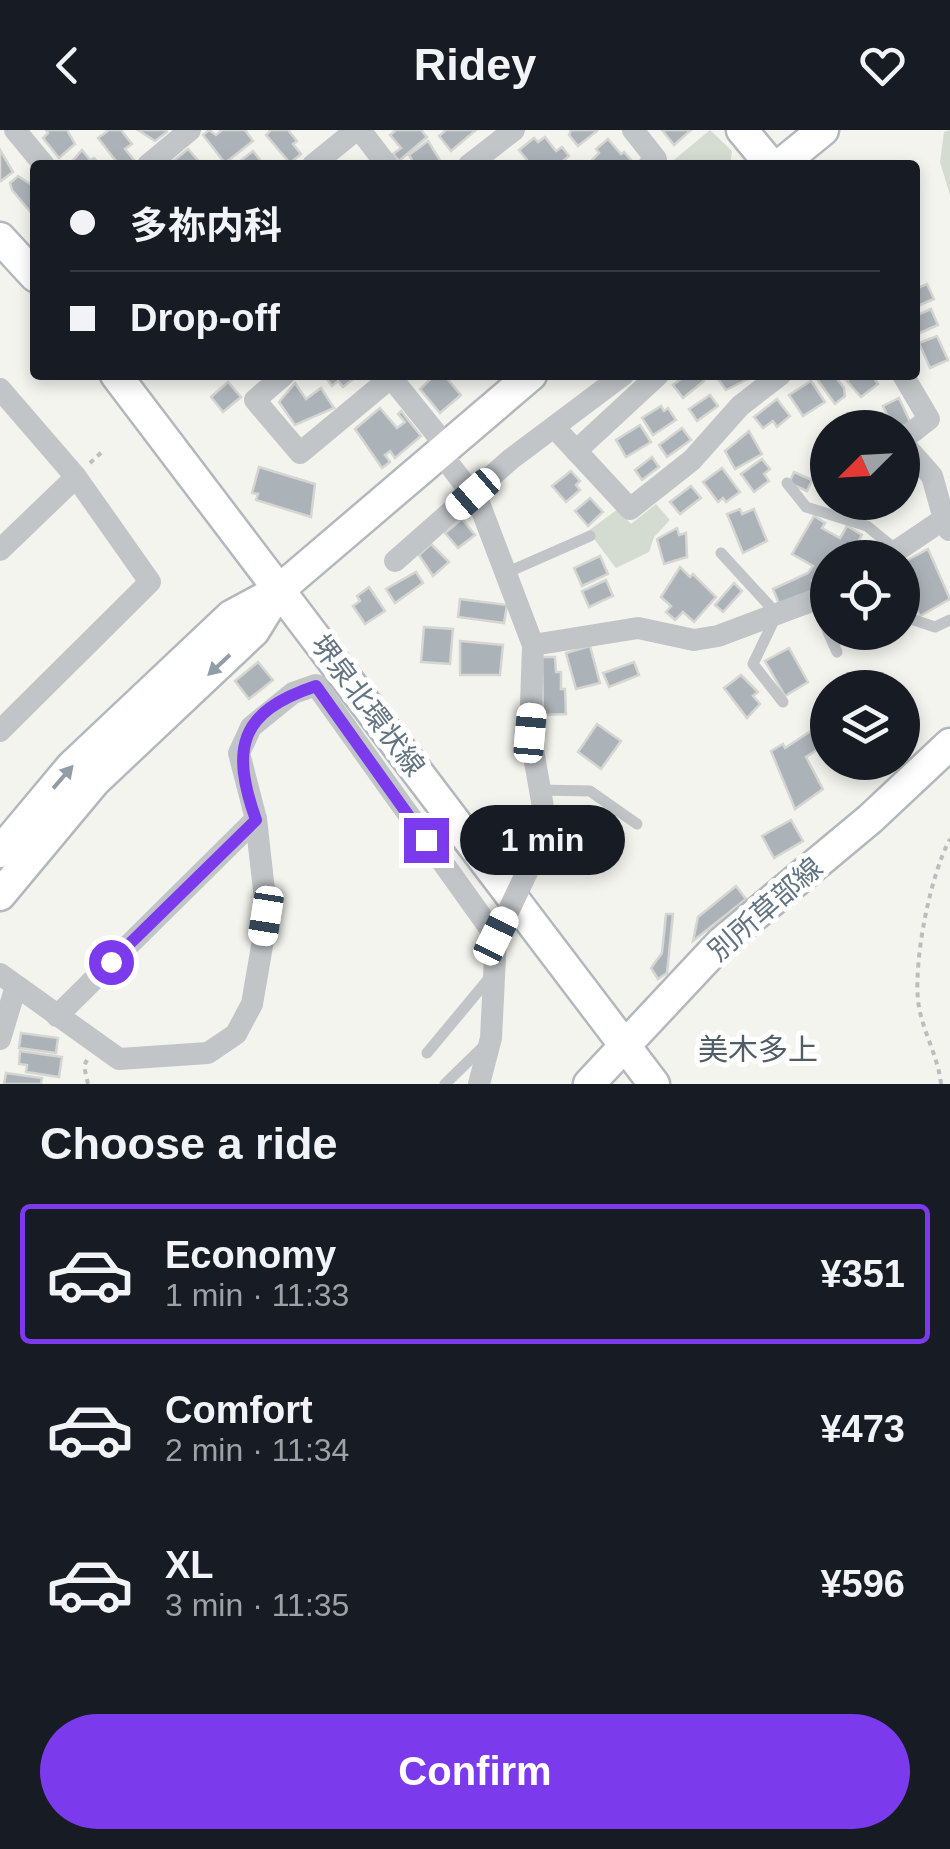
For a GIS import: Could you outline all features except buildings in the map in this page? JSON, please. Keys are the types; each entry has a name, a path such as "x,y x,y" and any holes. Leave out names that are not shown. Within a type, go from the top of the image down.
{"main road":[{"path":"742,130 766,160"},
{"path":"786,160 823,130"},
{"path":"0,238 30,271"},
{"name":"堺泉北環状線","path":"120,380 654,1084"},
{"path":"0,852 71,767 231,616 280,590 525,380"},
{"path":"0,895 94,781 254,631 280,590"},
{"name":"別所草部線","path":"590,1084 721,944 870,818 950,744"}],"street":[{"path":"154,160 190,130"},
{"path":"319,160 358,130 383,160"},
{"path":"475,160 514,130"},
{"path":"633,130 655,160"},
{"path":"19,132 40,160"},
{"path":"278,380 254,400 300,454 386,380"},
{"path":"394,380 473,494 533,644 530,733 547,830 496,936 491,1038 479,1084"},
{"path":"395,561 615,380"},
{"path":"576,451 653,380"},
{"path":"554,427 630,509 692,460 740,406 774,380"},
{"path":"907,380 929,420 920,427"},
{"path":"0,390 76,477 150,582 0,732"},
{"path":"917,540 947,525 932,476 920,462"},
{"path":"0,550 76,477"},
{"path":"533,644 638,628 694,640 810,602"},
{"path":"0,1038 8,980 119,1059 208,1053 236,1034 252,1004 266,916 256,820 240,752 251,727 293,693 316,686 496,936"},
{"path":"57,1016 256,820"}],"lane":[{"path":"787,483 806,507 867,526 879,540"},
{"path":"506,573 590,536"},
{"path":"722,552 777,614 753,664 783,702"},
{"path":"920,623 935,628 950,620"},
{"path":"540,790 590,791 636,824"},
{"path":"427,1054 494,972"},
{"path":"446,1084 491,1038"}],"path":[{"path":"941,1084 918,1000 924,930 940,858 950,839"}],"shaded area":[{"path":"710,130 732,151 731,160 674,160"},
{"path":"950,130 950,195 940,162 944,132"},
{"path":"656,504 670,520 654,537 649,552 616,568 588,531 618,509 631,524"}],"district":[{"name":"美木多上","path":"758,1050"}],"route":[{"path":"111,962 256,820 244,786 240,752 251,727 293,693 316,686 426,840"}]}
